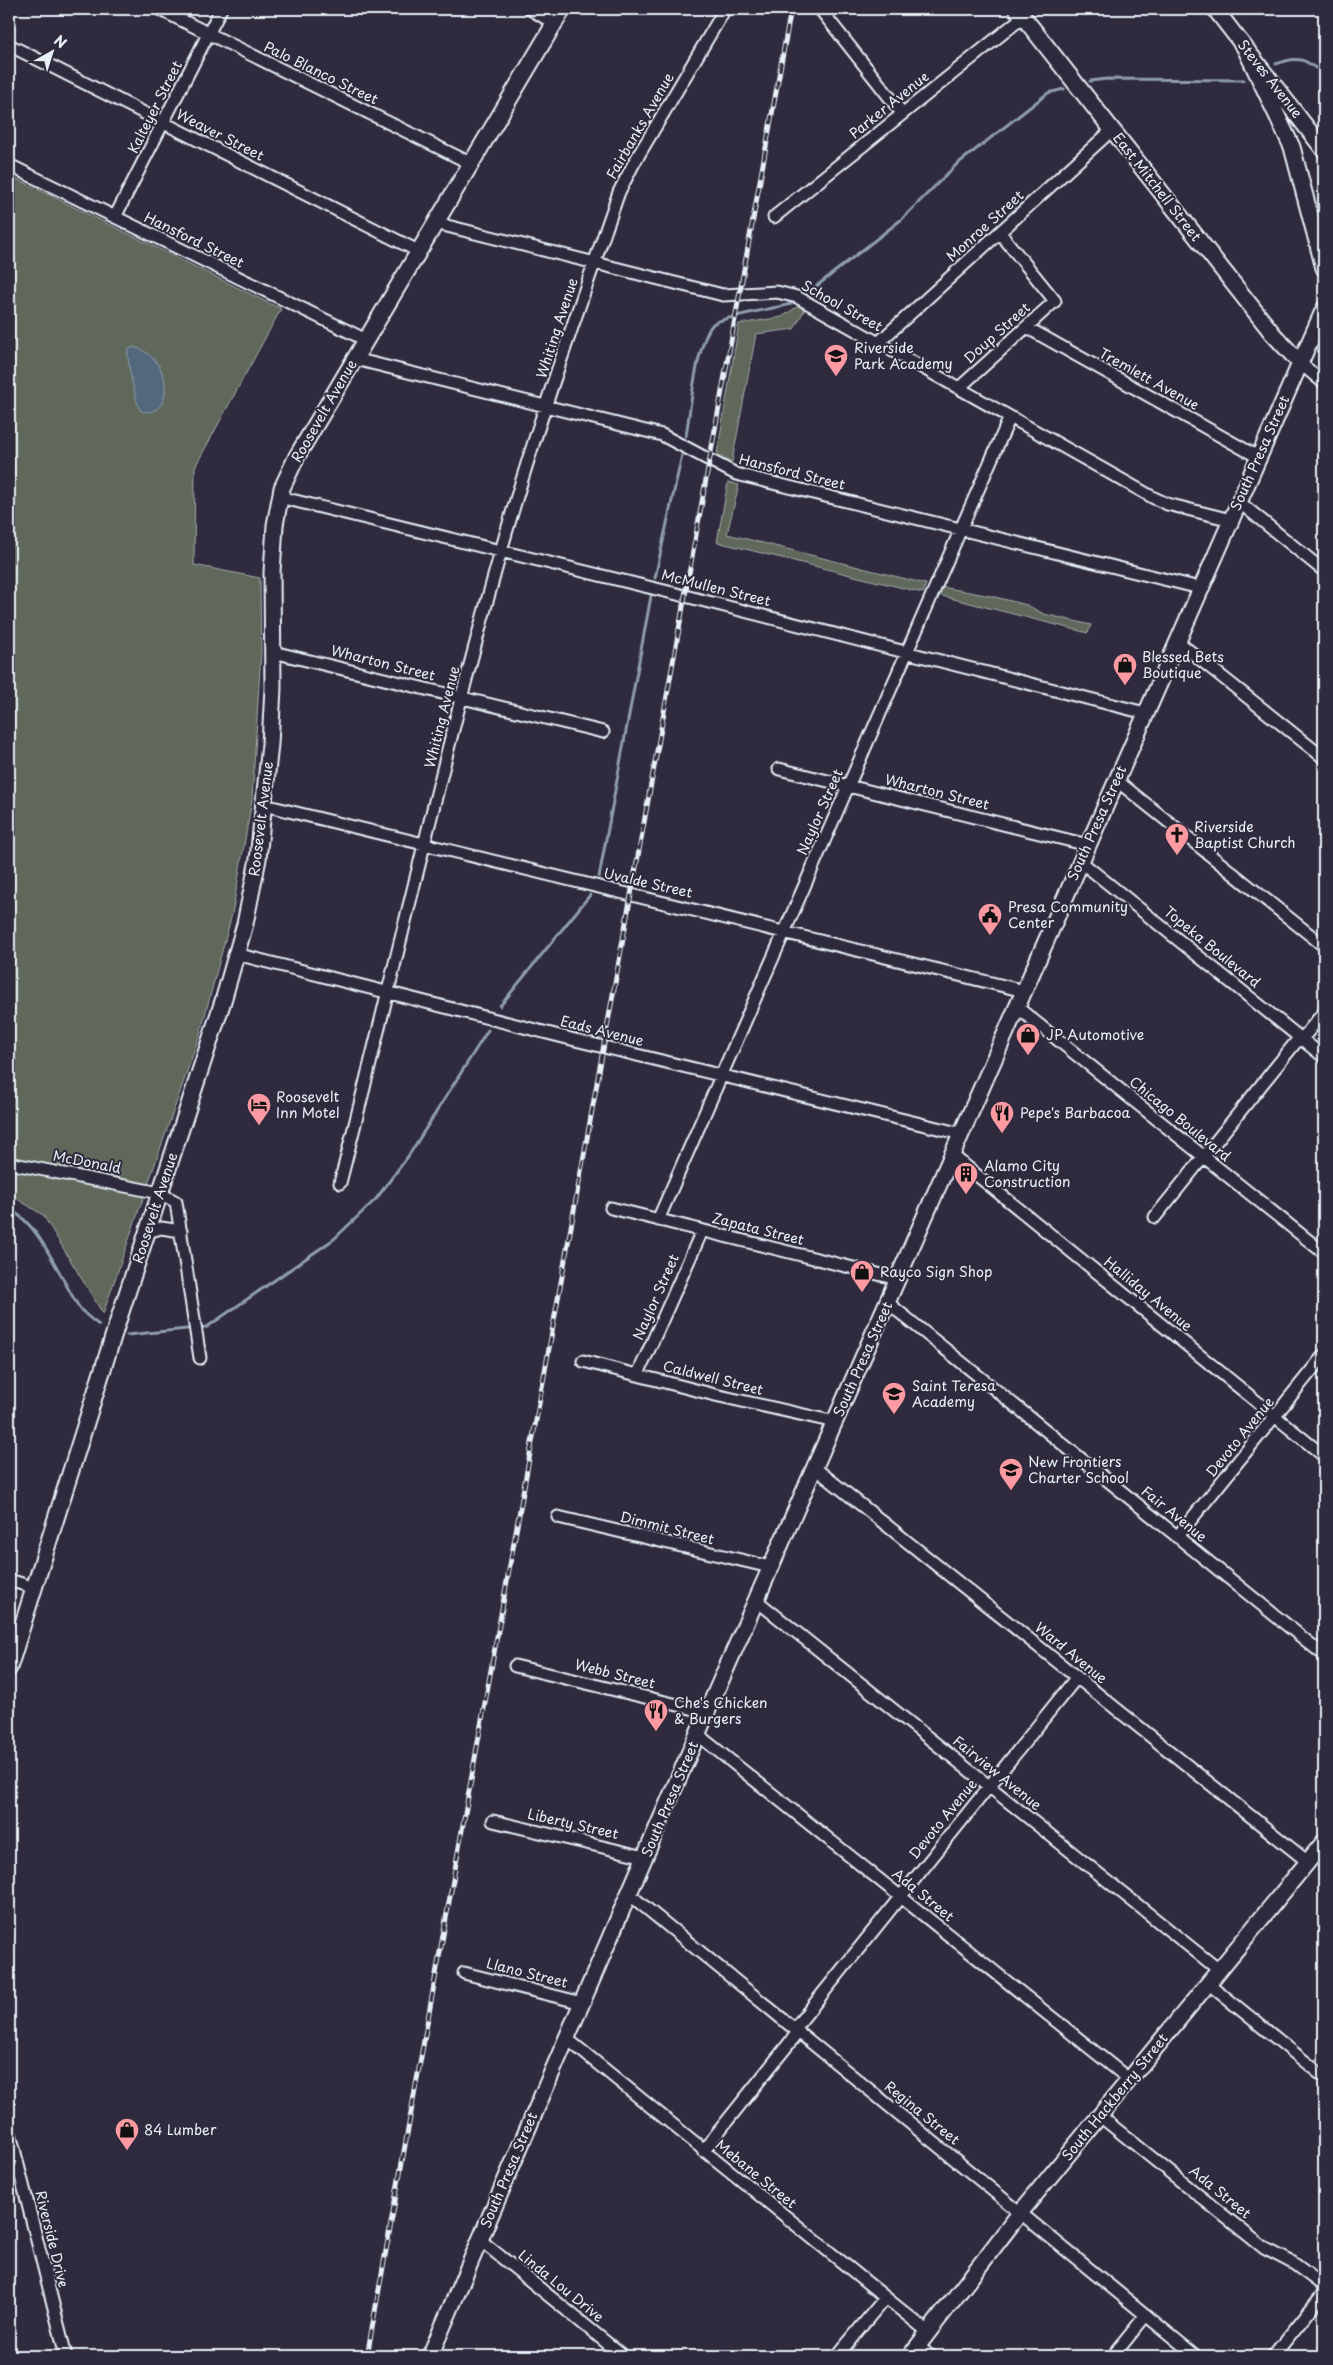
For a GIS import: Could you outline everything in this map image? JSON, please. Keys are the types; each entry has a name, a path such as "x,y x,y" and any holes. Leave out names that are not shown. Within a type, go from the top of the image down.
{"main road":[{"name":"Roosevelt Avenue","path":"9,1668 147,1232 223,1001 257,866 264,805 273,688 272,572 279,497 297,456 563,9"},
{"name":"Steves Avenue","path":"1215,9 1324,150"},
{"name":"East Mitchell Street","path":"1020,13 1274,334 1300,363"},
{"path":"1244,46 1292,147 1324,268"},
{"name":"South Presa Street","path":"430,2356 697,1734 1324,309"},
{"name":"South Hackberry Street","path":"914,2351 1020,2213 1324,1842"}],"street":[{"name":"Palo Blanco Street","path":"159,9 470,163"},
{"name":"Kalteyer Street","path":"114,218 164,124 221,9"},
{"path":"530,9 554,23"},
{"name":"Fairbanks Avenue","path":"594,264 620,192 634,163 725,9"},
{"path":"820,9 902,113"},
{"name":"Parker Avenue","path":"774,217 902,113 1020,13"},
{"name":"Weaver Street","path":"9,45 418,251"},
{"name":"Monroe Street","path":"878,343 1112,130"},
{"name":"Hansford Street","path":"9,165 366,340"},
{"name":"School Street","path":"435,223 723,295 776,292 788,294 1167,504 1231,520"},
{"name":"Doup Street","path":"959,388 1055,301 1000,233"},
{"name":"Whiting Avenue","path":"340,1183 501,550 594,264"},
{"name":"Tremlett Avenue","path":"1026,327 1258,457"},
{"name":"Hansford Street","path":"355,359 667,437 736,474 1200,588"},
{"path":"1300,363 1324,383"},
{"name":"Naylor Street","path":"658,1220 1010,417"},
{"name":"McMullen Street","path":"279,497 501,550 1145,713"},
{"path":"1239,502 1324,571"},
{"path":"1177,641 1324,758"},
{"name":"Wharton Street","path":"273,652 603,732"},
{"name":"Wharton Street","path":"779,769 1088,845"},
{"path":"1116,780 1324,946"},
{"name":"Uvalde Street","path":"264,805 1024,991"},
{"name":"Topeka Boulevard","path":"1080,861 1324,1057"},
{"name":"Eads Avenue","path":"236,954 962,1134"},
{"name":"Chicago Boulevard","path":"1018,1008 1324,1253"},
{"path":"1155,1217 1324,1012"},
{"name":"Halliday Avenue","path":"952,1155 1324,1456"},
{"name":"McDonald","path":"9,1163 160,1193"},
{"path":"160,1193 176,1202 200,1358"},
{"name":"Zapata Street","path":"611,1208 898,1279"},
{"path":"147,1232 162,1228 181,1231"},
{"name":"Naylor Street","path":"638,1374 702,1231"},
{"name":"Fair Avenue","path":"888,1303 1324,1655"},
{"name":"Devoto Avenue","path":"1177,1537 1324,1355"},
{"name":"Caldwell Street","path":"583,1361 715,1395 835,1422"},
{"name":"Ward Avenue","path":"815,1468 1308,1862"},
{"name":"Dimmit Street","path":"558,1517 770,1567"},
{"path":"9,1580 35,1588"},
{"name":"Fairview Avenue","path":"756,1600 1219,1970"},
{"name":"Webb Street","path":"515,1666 707,1712"},
{"name":"Devoto Avenue","path":"703,2151 900,1896 1077,1677"},
{"name":"Ada Street","path":"697,1734 1130,2080"},
{"name":"Liberty Street","path":"493,1821 645,1857"},
{"name":"Regina Street","path":"628,1894 797,2029 1196,2356"},
{"name":"Llano Street","path":"464,1973 582,2003"},
{"path":"1209,1984 1324,2077"},
{"name":"Mebane Street","path":"566,2038 928,2332"},
{"name":"Ada Street","path":"1100,2116 1264,2248 1294,2263 1324,2286"},
{"name":"Riverside Drive","path":"9,2129 66,2356"},
{"name":"Linda Lou Drive","path":"480,2239 624,2356"},
{"path":"1273,2356 1324,2293"},
{"path":"838,2356 885,2298"},
{"path":"1113,2356 1146,2315"},
{"path":"914,2351 930,2356"}],"shaded area":[{"path":"9,175 281,309 195,467 194,565 260,578 261,651 252,800 232,914 200,1034 103,1314 43,1215 9,1194"},
{"path":"798,306 805,309 794,329 756,334 732,462 717,454 739,324 782,317"},
{"path":"728,482 739,485 727,534 926,584 923,593 717,542"},
{"path":"942,587 1027,605 1044,614 1091,625 1088,633 938,595"}],"water":[{"path":"133,347 147,353 156,362 163,374 164,397 160,406 152,411 141,411 139,407 128,361 128,350"}],"waterway":[{"path":"1276,64 1284,61 1302,60 1312,65 1324,75"},
{"path":"1090,81 1107,79 1244,80"},
{"path":"809,292 902,219 956,165 1048,93 1064,89"},
{"path":"686,436 698,360 707,333 713,324 718,321 791,304"},
{"path":"655,578 682,455"},
{"path":"599,877 651,596"},
{"path":"500,1006 590,895"},
{"path":"127,1335 207,1327 334,1239 376,1199 409,1155 488,1030"},
{"path":"9,1210 20,1216 40,1238 79,1307 99,1325"}],"railway":[{"path":"367,2356 791,9"}],"place":[{"name":"Riverside Park Academy","path":"836,377"},
{"name":"Blessed Bets Boutique","path":"1125,686"},
{"name":"Riverside Baptist Church","path":"1177,856"},
{"name":"Presa Community Center","path":"990,936"},
{"name":"JP Automotive","path":"1028,1056"},
{"name":"Roosevelt Inn Motel","path":"259,1126"},
{"name":"Pepe's Barbacoa","path":"1002,1134"},
{"name":"Alamo City Construction","path":"966,1195"},
{"name":"Rayco Sign Shop","path":"862,1293"},
{"name":"Saint Teresa Academy","path":"894,1415"},
{"name":"New Frontiers Charter School","path":"1011,1491"},
{"name":"Che's Chicken & Burgers","path":"656,1732"},
{"name":"84 Lumber","path":"127,2151"}]}
